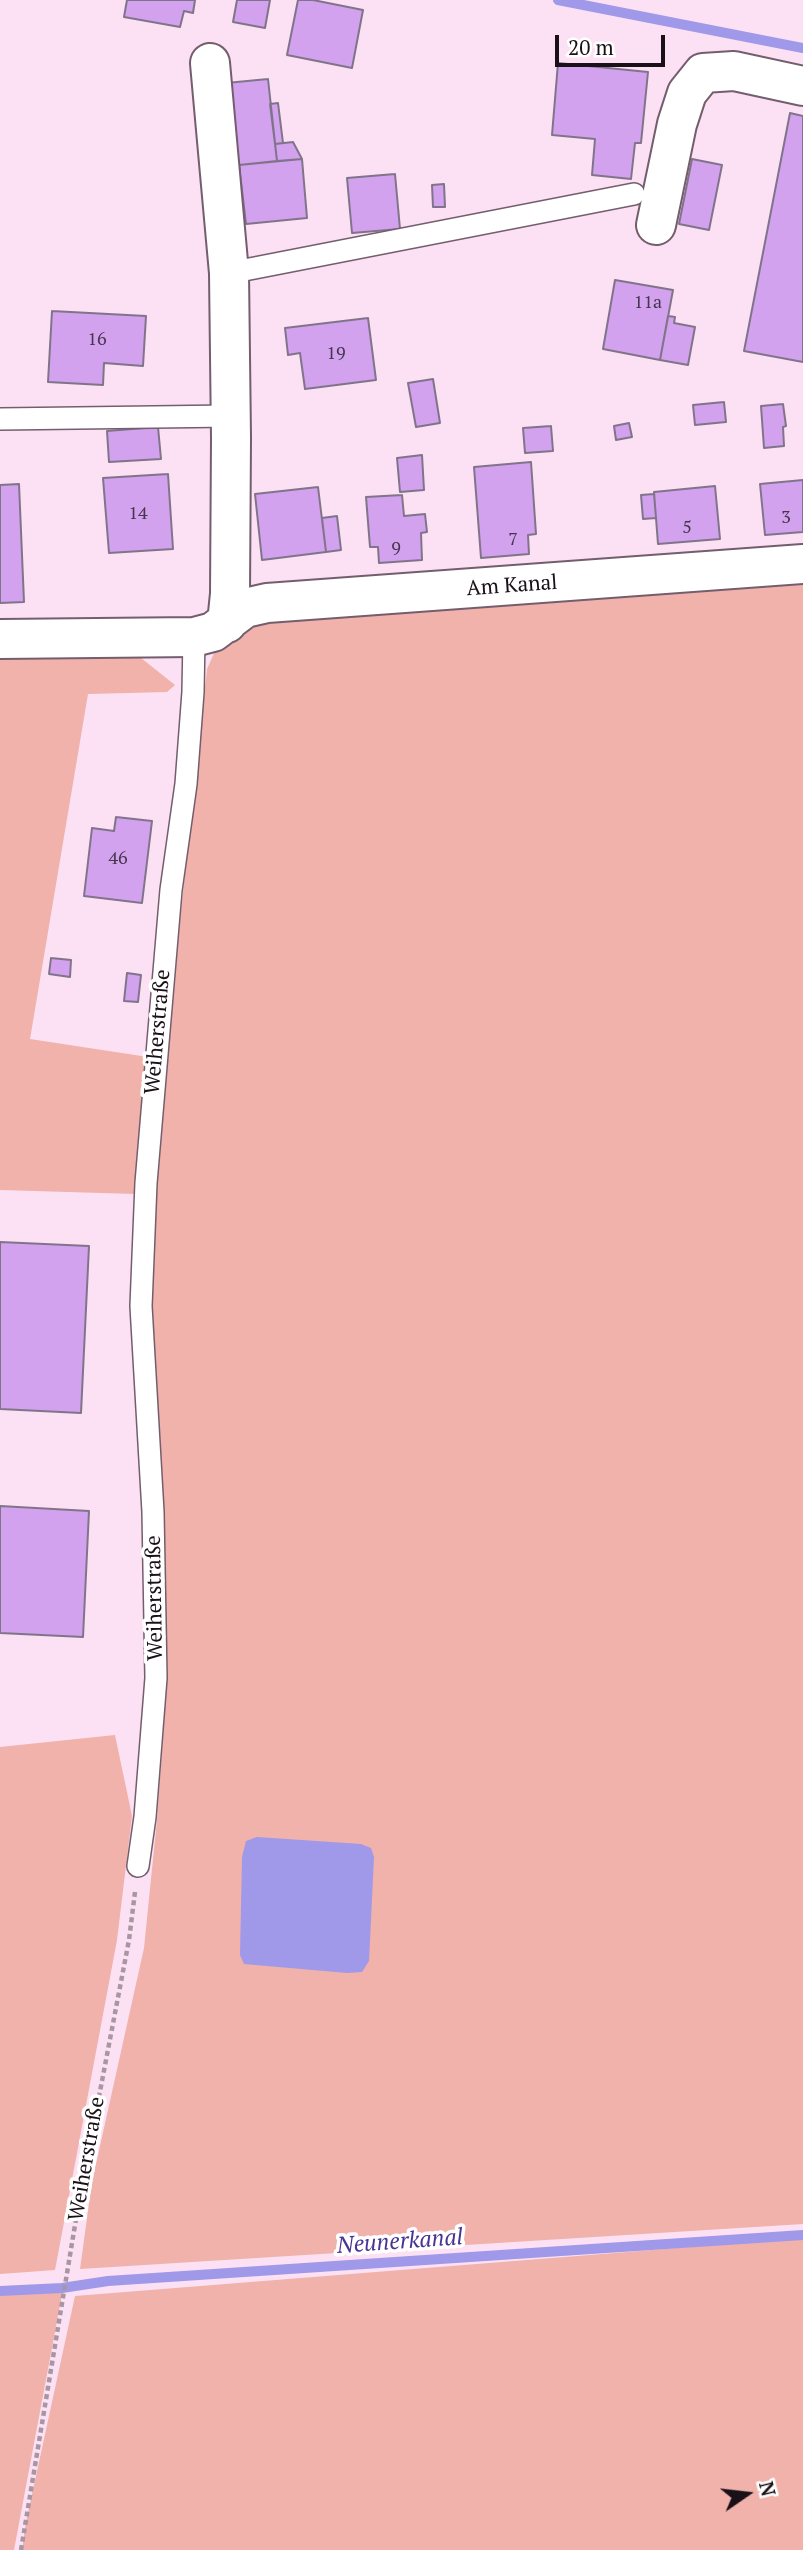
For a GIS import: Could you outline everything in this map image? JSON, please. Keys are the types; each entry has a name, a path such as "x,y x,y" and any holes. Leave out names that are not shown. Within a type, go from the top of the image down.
{"street":[{"path":"0,639 211,631 230,594 229,273 210,63"},
{"path":"656,225 677,124 687,93 703,73 734,71 803,86"},
{"name":"Am Kanal","path":"211,631 245,608 267,603 803,565"}],"lane":[{"path":"229,273 634,194"},
{"path":"0,419 231,416"},
{"name":"Weiherstraße","path":"138,1866 145,1817 156,1678 153,1512 141,1306 146,1183 171,890 186,784 195,668 211,631"}],"path":[{"name":"Weiherstraße","path":"21,2550 79,2202 129,1940 138,1866"}],"shaded area":[{"path":"803,562 803,2224 80,2269 92,2182 144,1948 157,1820 165,1710 156,1677 141,1306 156,1205 165,1060 207,669 215,651 267,603"},
{"path":"136,654 175,685 167,692 88,694 30,1039 148,1057 136,1194 0,1190 0,655"},
{"path":"115,1735 132,1816 117,1940 55,2270 0,2274 0,1747"},
{"path":"257,1837 361,1844 371,1848 374,1857 369,1961 362,1972 244,1964 240,1955 242,1857 246,1841"},
{"path":"803,2238 803,2550 22,2550 75,2296"},
{"path":"63,2289 14,2550 0,2550 0,2292"}],"building":[{"path":"127,0 195,0 193,13 184,11 180,27 124,17"},
{"path":"237,0 270,0 265,28 233,22"},
{"path":"298,0 313,0 363,10 352,68 287,55"},
{"path":"558,63 648,72 641,143 635,143 631,179 592,175 595,139 552,135"},
{"path":"268,79 277,161 239,165 240,170 225,172 216,84"},
{"path":"278,103 283,143 275,144 270,104"},
{"path":"790,113 803,116 803,362 744,351"},
{"path":"293,142 302,159 277,161 275,144"},
{"path":"302,159 307,218 246,224 239,165"},
{"path":"692,159 722,165 709,230 679,224"},
{"path":"395,174 400,229 352,233 347,178"},
{"path":"444,184 445,207 433,207 432,185"},
{"path":"615,280 673,290 660,360 603,349"},
{"path":"52,311 146,316 143,366 104,363 103,385 48,382"},
{"path":"668,316 675,317 674,323 695,327 688,365 660,360"},
{"path":"368,318 376,380 305,389 300,353 288,355 285,328"},
{"path":"433,379 440,423 416,427 408,383"},
{"path":"724,402 726,422 695,425 693,405"},
{"path":"783,404 786,426 783,427 784,446 764,448 761,406"},
{"path":"629,423 632,437 616,440 614,426"},
{"path":"551,426 553,451 525,453 523,428"},
{"path":"158,427 161,459 109,462 107,431"},
{"path":"422,455 424,490 400,492 397,458"},
{"path":"531,462 536,534 528,535 529,554 481,558 474,467"},
{"path":"168,474 173,549 109,553 103,478"},
{"path":"803,480 803,532 765,535 760,484"},
{"path":"19,484 24,602 0,603 0,485"},
{"path":"715,486 720,539 658,544 654,492"},
{"path":"318,487 326,552 262,560 255,494"},
{"path":"654,494 656,518 643,519 641,495"},
{"path":"402,495 404,516 425,514 427,532 421,533 422,560 379,563 378,547 370,547 366,497"},
{"path":"337,516 341,550 326,552 322,518"},
{"path":"116,817 152,821 142,903 84,896 92,828 114,831"},
{"path":"51,958 71,960 70,977 49,974"},
{"path":"127,973 141,975 138,1002 124,1001"},
{"path":"0,1242 89,1246 81,1413 0,1409"},
{"path":"0,1506 89,1511 83,1637 0,1633"}],"waterway":[{"path":"558,0 803,48"},
{"name":"Neunerkanal","path":"0,2291 62,2288 108,2281 803,2235"}]}
